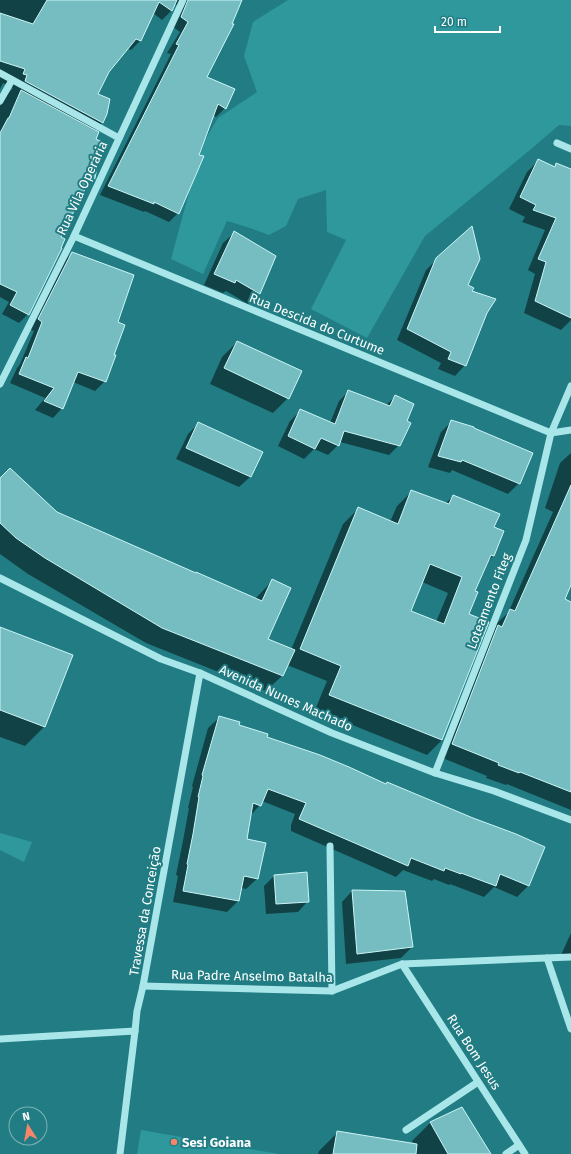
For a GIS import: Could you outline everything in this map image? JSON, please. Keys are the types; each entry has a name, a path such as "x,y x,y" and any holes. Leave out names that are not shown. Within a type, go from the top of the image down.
{"street":[{"name":"Rua Vila Operária","path":"0,384 74,236 183,0"},
{"path":"0,73 119,138"},
{"path":"0,101 12,80"},
{"path":"557,143 571,149"},
{"name":"Rua Descida do Curtume","path":"74,236 551,433"},
{"name":"Loteamento Fiteg","path":"435,773 526,540 551,433 571,386"},
{"path":"551,433 571,430"},
{"name":"Avenida Nunes Machado","path":"0,578 161,659 200,673 332,733 435,773 494,791 571,820"},
{"name":"Travessa da Conceição","path":"120,1154 137,1011 143,986 200,673"},
{"path":"330,846 332,991"},
{"name":"Rua Padre Anselmo Batalha","path":"143,986 332,991 402,964 571,957"},
{"path":"547,958 571,1029"},
{"name":"Rua Bom Jesus","path":"402,964 525,1154"},
{"path":"0,1039 135,1031"},
{"path":"406,1130 478,1082"},
{"path":"506,1154 519,1145"}],"shaded area":[{"path":"288,0 571,0 571,126 559,125 425,236 367,338 311,309 346,240 327,232 326,190 298,199 286,226 269,235 227,221 203,274 171,259 202,145 218,118 257,92 244,56 253,22"},
{"path":"0,833 32,842 24,862 0,850"},
{"name":"Sesi Goiana","path":"141,1130 279,1154 137,1154"}],"building":[{"path":"47,0 177,0 172,11 159,2 141,41 136,39 109,72 98,94 110,99 107,114 103,123 25,81 27,75 23,74 25,69 0,61 0,13 33,24"},
{"path":"188,0 242,0 232,24 234,24 207,77 235,89 226,109 218,104 199,155 204,156 179,214 154,202 154,204 108,186 179,45 176,44 188,22 181,17"},
{"path":"21,90 99,132 96,139 102,142 95,178 94,180 90,179 61,237 65,239 62,248 29,315 10,305 17,292 0,284 0,133 9,118"},
{"path":"538,159 555,167 556,163 571,169 571,318 535,301 546,262 538,259 556,218 533,210 536,205 520,197"},
{"path":"472,226 480,259 468,285 474,288 472,291 496,299 487,313 466,366 448,359 451,352 407,329 436,258"},
{"path":"234,231 276,256 260,294 236,280 235,283 214,274"},
{"path":"72,252 134,275 118,322 125,325 106,382 78,372 63,409 44,401 54,388 19,374 26,357 28,358 42,322 38,319"},
{"path":"237,341 302,371 289,399 224,368"},
{"path":"348,390 390,406 395,395 414,404 407,421 411,423 400,446 344,431 339,446 321,438 315,449 288,436 300,409 335,424"},
{"path":"451,420 474,427 533,453 520,484 462,460 461,462 438,456"},
{"path":"198,422 263,452 251,477 186,448"},
{"path":"10,468 57,512 196,573 262,601 272,579 291,588 268,639 295,650 283,676 162,628 45,558 16,538 0,523 0,478"},
{"path":"571,485 571,585 565,599 571,602 571,792 498,765 499,763 452,744 498,625 502,627 510,609 515,611"},
{"path":"411,490 449,504 453,495 500,514 494,527 504,531 494,556 491,555 475,591 478,592 469,614 489,622 442,740 329,695 341,666 300,649 358,507 398,524","holes":["430,564 462,577 444,624 411,611"]},
{"path":"0,627 73,655 45,727 0,710"},
{"path":"219,716 240,722 239,725 268,734 267,737 320,755 386,784 387,782 545,847 529,886 500,874 496,886 445,868 444,871 411,858 408,866 299,819 306,803 268,789 261,806 253,803 247,839 266,843 258,879 244,876 239,901 183,891 202,775"},
{"path":"307,872 309,902 276,904 274,875"},
{"path":"352,890 405,891 413,947 357,954"},
{"path":"462,1107 491,1154 448,1154 430,1122"},
{"path":"337,1131 417,1144 416,1154 333,1154"}],"place":[{"name":"Sesi Goiana","path":"174,1142"}]}
